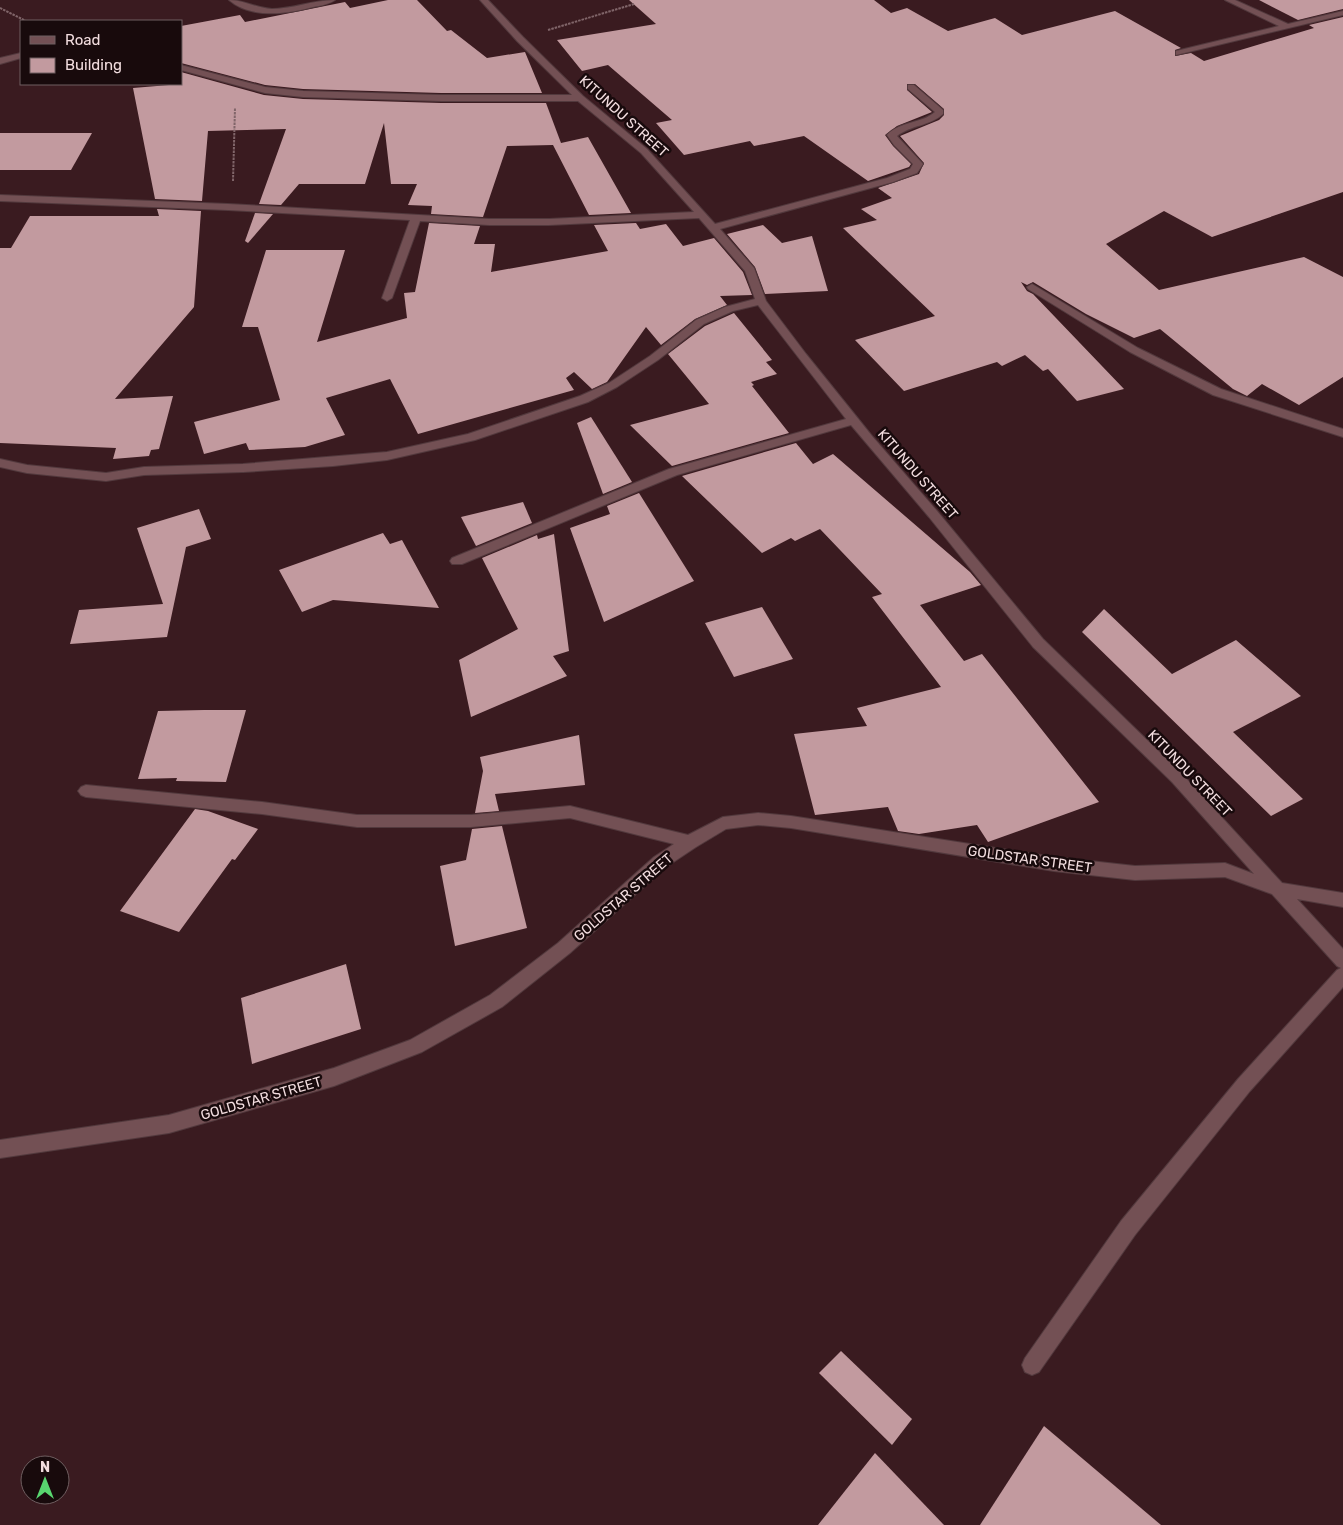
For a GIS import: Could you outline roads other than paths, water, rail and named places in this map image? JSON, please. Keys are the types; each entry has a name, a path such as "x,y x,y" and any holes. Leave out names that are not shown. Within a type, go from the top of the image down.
{"street":[{"path":"233,0 254,10 278,11 306,7 331,0"},
{"name":"KITUNDU STREET","path":"484,0 520,39 580,98 644,151 702,215 750,270 761,301 854,421 1038,643 1177,778 1343,961"},
{"path":"1229,0 1286,26"},
{"path":"1179,53 1343,13"},
{"path":"0,60 20,56"},
{"path":"182,67 265,90 303,94 441,98 580,98"},
{"path":"713,228 890,180 914,171 918,164 913,155 895,141 892,135 898,129 936,118 940,112 912,87"},
{"path":"0,198 228,207 416,218 549,222 702,215"},
{"path":"387,298 416,218"},
{"path":"1032,287 1134,350 1217,392 1343,433"},
{"path":"0,463 27,469 106,477 144,471 243,468 387,456 471,437 584,399 613,385 654,358 700,322 730,309 761,301"},
{"path":"457,561 673,472 854,421"},
{"path":"86,792 262,808 357,821 471,821 570,812 690,842"},
{"name":"GOLDSTAR STREET","path":"0,1150 169,1124 334,1077 416,1046 496,1000 564,948 660,862 722,824 758,819 792,822 1054,864 1135,873 1225,870 1277,889 1343,900"},
{"path":"1032,1365 1128,1228 1244,1085 1343,975"}]}
